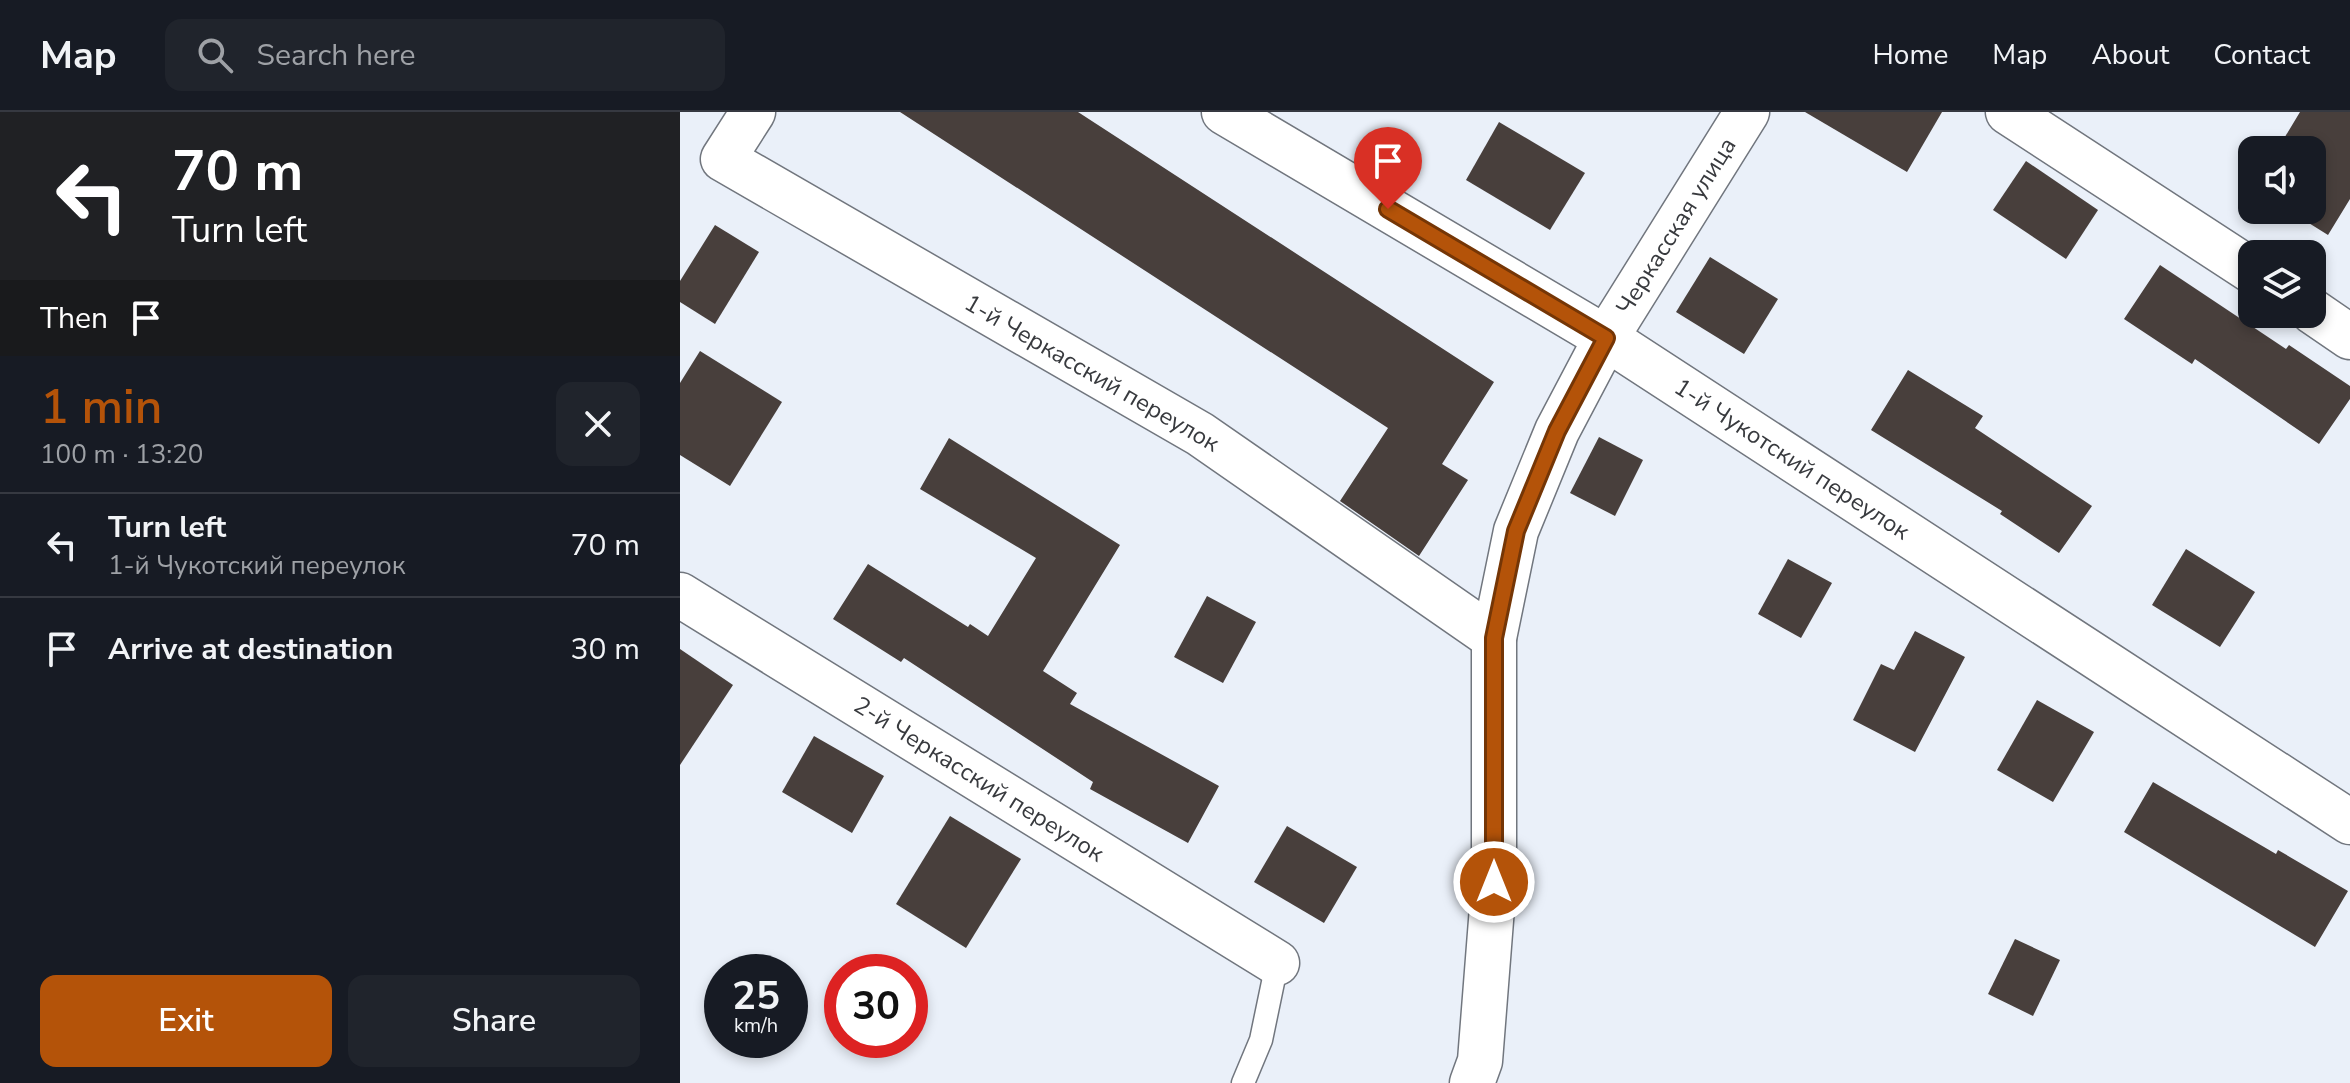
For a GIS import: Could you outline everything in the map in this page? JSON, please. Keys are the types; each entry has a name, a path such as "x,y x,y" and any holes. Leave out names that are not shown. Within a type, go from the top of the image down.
{"street":[{"name":"1-й Черкасский переулок","path":"753,112 723,159 1200,434 1494,638"},
{"name":"1-й Чукотский переулок","path":"1224,112 1606,338 2350,822"},
{"name":"Черкасская улица","path":"1472,1083 1480,1061 1494,882 1494,638 1516,531 1557,431 1606,338 1747,112"},
{"path":"2008,112 2238,262"},
{"path":"2326,321 2350,337"},
{"name":"2-й Черкасский переулок","path":"680,595 1277,963"}],"lane":[{"path":"1243,1083 1261,1040 1277,963"}],"building":[{"path":"900,112 1078,112 1494,382 1442,464 1468,480 1419,556 1340,501 1388,428"},
{"path":"1805,112 1942,112 1907,172"},
{"path":"2300,112 2350,112 2350,199 2328,235 2310,224 2326,224 2326,136 2285,136"},
{"path":"1499,122 1585,173 1550,230 1466,180"},
{"path":"2026,161 2098,210 2066,259 1993,210"},
{"path":"715,225 759,252 715,324 680,302 680,281"},
{"path":"1710,257 1778,299 1744,354 1676,312"},
{"path":"2160,265 2238,317 2238,328 2254,328 2286,349 2289,345 2350,386 2350,399 2319,444 2195,359 2192,364 2124,319"},
{"path":"700,351 782,402 730,486 680,455 680,383"},
{"path":"1908,370 1983,416 1975,428 2092,506 2059,553 2000,514 2002,511 1871,430"},
{"path":"1599,437 1643,460 1615,516 1570,493"},
{"path":"949,438 1120,545 1043,671 1077,693 1070,704 1219,786 1188,843 1090,789 1093,782 904,658 901,662 833,619 868,564 968,627 970,624 988,636 1036,558 920,489"},
{"path":"2186,549 2255,592 2220,647 2152,605"},
{"path":"1788,559 1832,583 1801,638 1758,614"},
{"path":"1207,596 1256,622 1223,683 1174,657"},
{"path":"1915,631 1965,657 1915,752 1853,720 1881,664 1894,670"},
{"path":"680,649 733,685 680,765"},
{"path":"2037,700 2094,732 2053,802 1997,770"},
{"path":"814,736 884,776 852,833 782,792"},
{"path":"2153,782 2276,854 2278,850 2348,891 2315,947 2124,832"},
{"path":"950,816 1021,859 966,948 896,904"},
{"path":"1287,826 1357,867 1324,923 1254,882"},
{"path":"2015,939 2060,960 2033,1016 1988,994"}],"route":[{"path":"1388,209 1606,338 1557,431 1516,531 1494,638 1494,882"}]}
